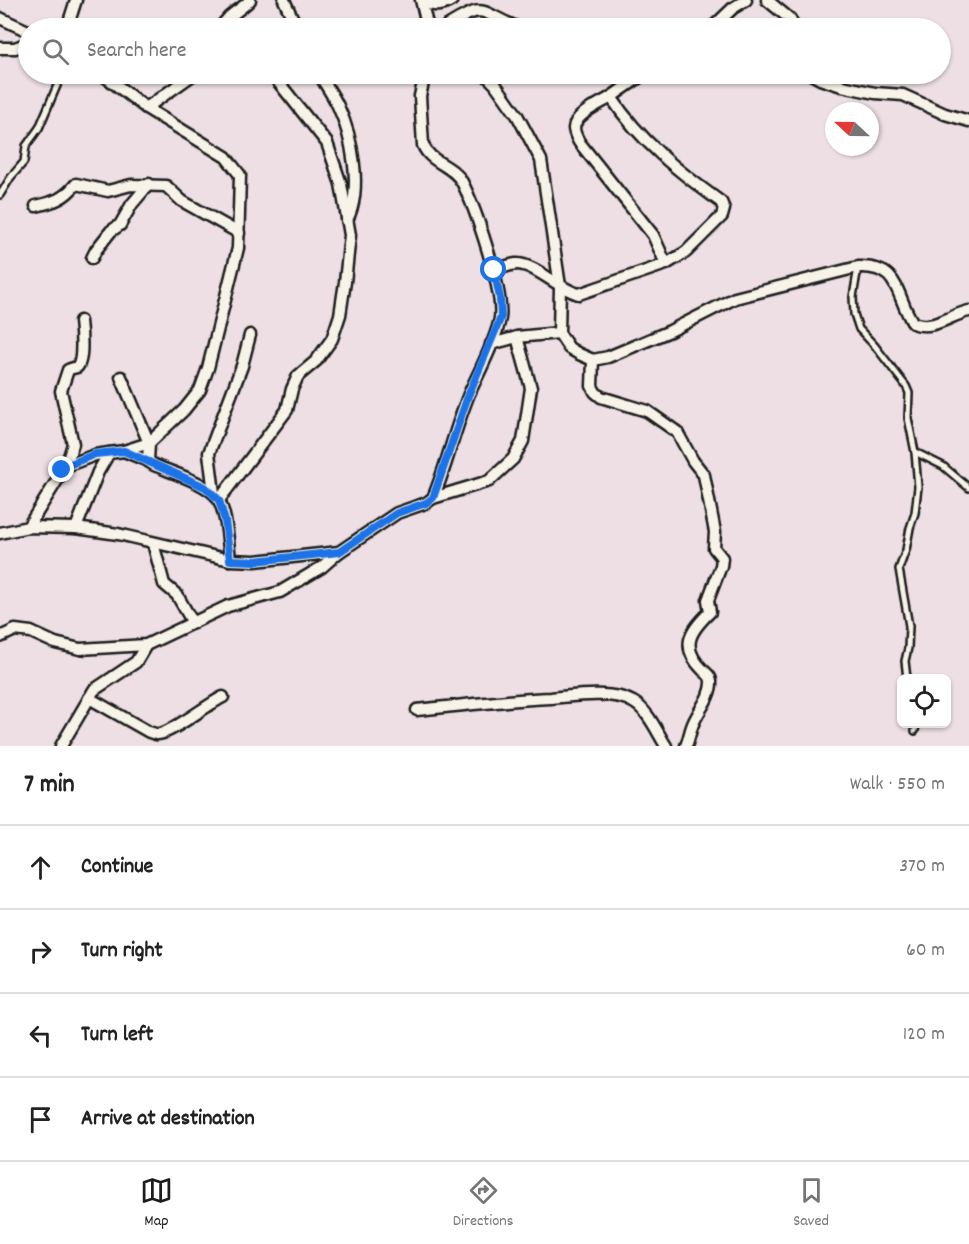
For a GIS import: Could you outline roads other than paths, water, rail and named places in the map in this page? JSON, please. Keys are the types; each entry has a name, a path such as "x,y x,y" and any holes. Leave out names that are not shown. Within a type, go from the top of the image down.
{"street":[{"path":"70,18 76,0"},
{"path":"227,18 242,9 250,0"},
{"path":"284,0 292,18"},
{"path":"422,0 434,5 442,5 453,0"},
{"path":"422,0 426,18"},
{"path":"448,18 453,0"},
{"path":"722,18 732,8 746,0"},
{"path":"767,0 789,18"},
{"path":"458,18 465,13 476,10 486,11 500,18"},
{"path":"0,18 18,26"},
{"path":"0,48 18,47"},
{"path":"66,466 95,454 124,451 149,443 184,410 200,390 208,368 238,248 241,188 240,175 235,166 226,157 146,108 115,84"},
{"path":"146,108 180,84"},
{"path":"216,496 287,411 292,389 298,376 316,361 332,339 340,315 350,235 341,184 327,143 280,84"},
{"path":"325,84 337,104 350,139 354,167 354,202 347,220"},
{"path":"423,84 420,96 423,145 426,152 451,169 462,182 494,270 500,298 501,317 468,396 433,498"},
{"path":"495,84 517,115 541,160 560,286 559,333 569,348 579,354 593,360 608,357 670,331 735,298 858,267 872,266 892,277 913,323 921,327 934,325 969,311"},
{"path":"630,84 579,117 574,126 574,132 579,142 652,236 666,264"},
{"path":"836,84 875,93 903,95 945,114 969,121"},
{"path":"494,270 518,264 527,266 568,292 579,294 666,264 686,252 722,216 724,209 721,202 680,173 638,134 611,97"},
{"path":"36,206 65,197 76,184 108,191 131,185 166,186 182,201 239,233"},
{"path":"92,258 111,231 120,225 132,204 149,184"},
{"path":"28,527 66,466 73,444 61,391 68,370 79,365 82,340 80,321"},
{"path":"491,344 518,337 559,333"},
{"path":"230,560 225,521 216,496 209,453 242,366 250,335"},
{"path":"0,637 15,630 32,632 55,643 80,649 146,645 228,606 280,591 322,567 339,552 397,513 426,503 433,498 489,481 513,459 523,441 531,388 518,337"},
{"path":"593,360 592,386 595,392 601,397 647,411 677,432 693,461 705,476 715,532 714,548 722,558 708,600 710,612 692,633 689,640 689,651 711,681 686,746"},
{"path":"121,377 149,443 148,461"},
{"path":"124,451 205,487 216,496"},
{"path":"76,528 98,472 109,453"},
{"path":"0,533 28,527 76,528 118,534 230,560 255,561 339,552"},
{"path":"153,543 164,584 177,596 193,623"},
{"path":"61,746 94,690 136,662 146,645"},
{"path":"417,710 517,699 620,696 635,702 646,714 666,746"},
{"path":"89,698 158,735 223,697"}],"lane":[{"path":"0,195 10,177 24,162 26,146 39,128 58,84"},
{"path":"858,267 853,297 854,314 859,329 875,346 909,393 909,429 915,452 917,501 900,569 909,626 905,661 907,674"},
{"path":"915,452 943,466 958,476 969,488"}]}
